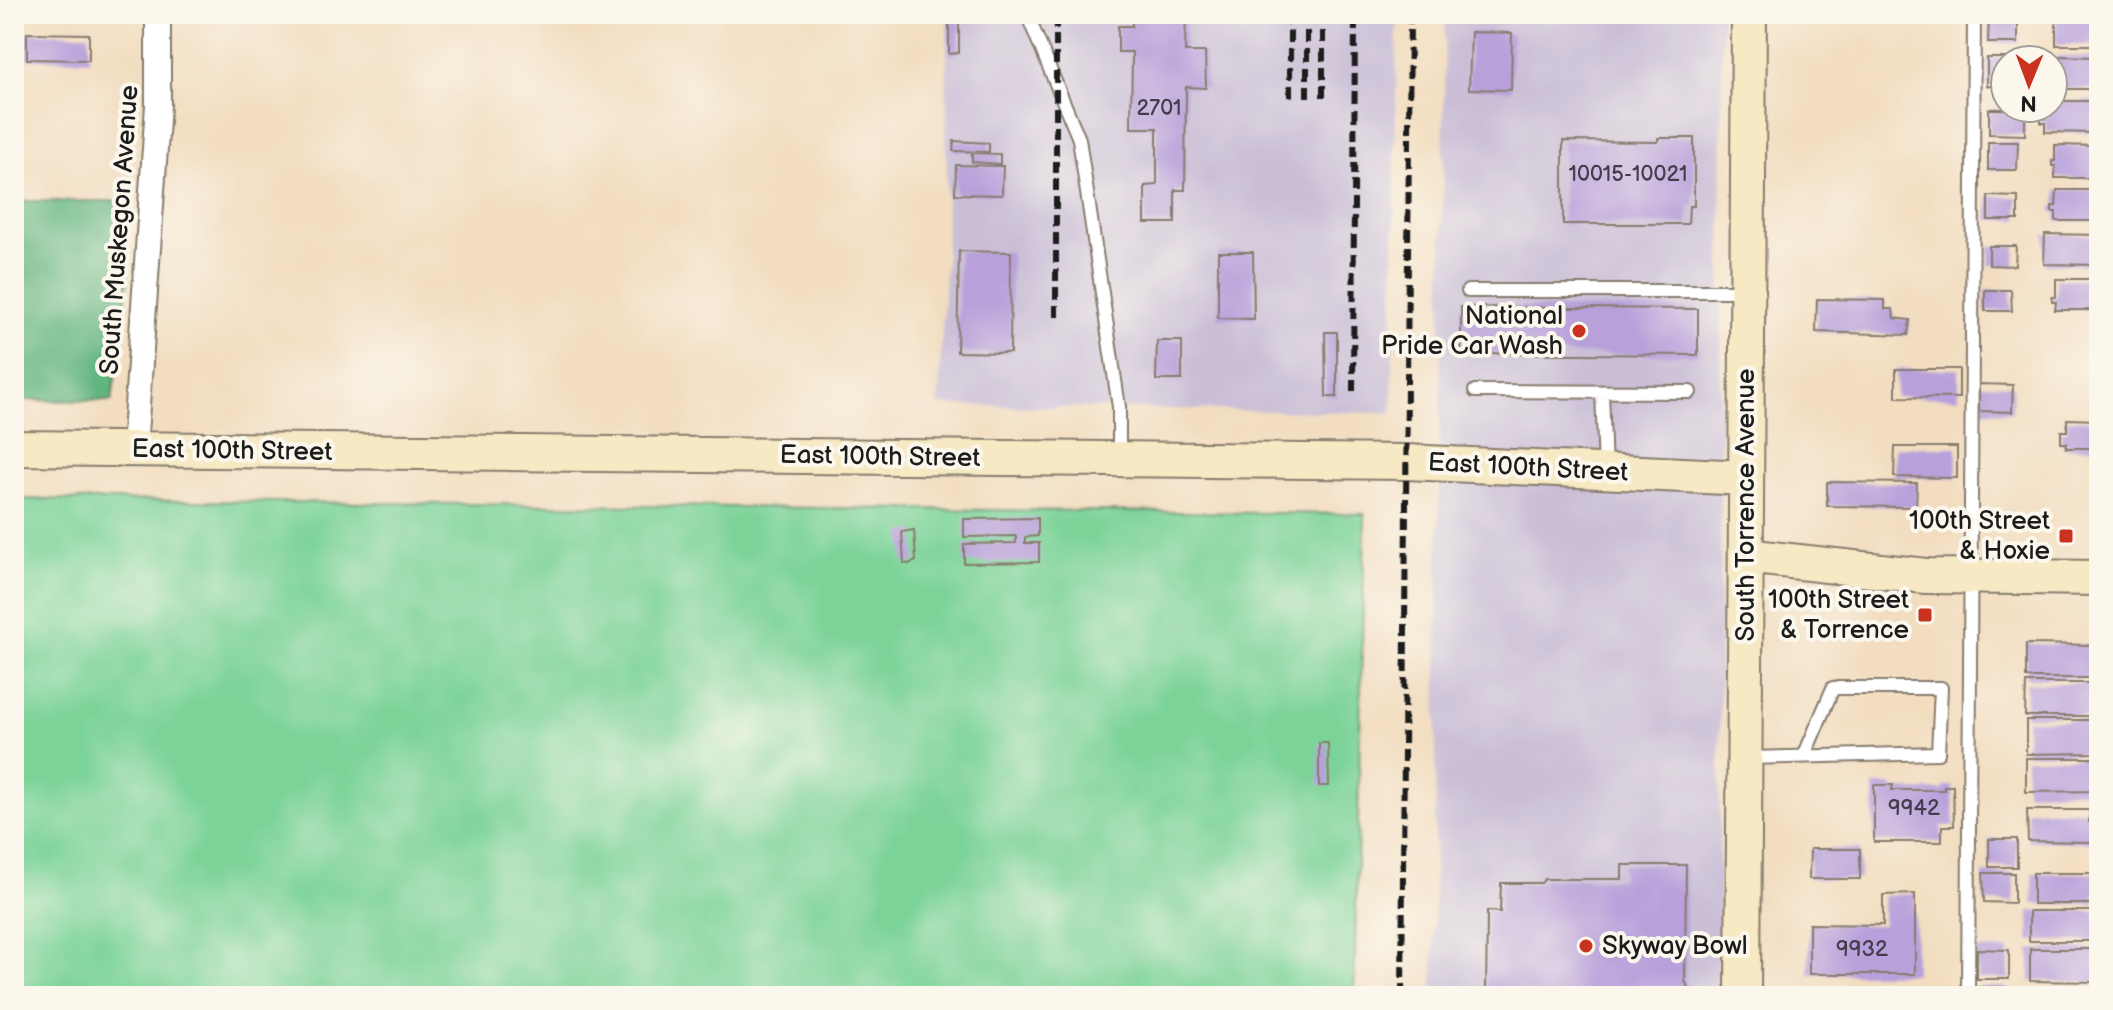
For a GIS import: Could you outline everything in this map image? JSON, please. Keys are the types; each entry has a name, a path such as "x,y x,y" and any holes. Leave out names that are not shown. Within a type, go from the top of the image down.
{"main road":[{"name":"South Torrence Avenue","path":"1743,996 1749,14"},
{"name":"East 100th Street","path":"14,448 1407,462 1746,478"},
{"path":"1746,556 1926,576 2099,578"}],"street":[{"name":"South Muskegon Avenue","path":"134,449 158,105 158,14"}],"lane":[{"path":"1027,14 1079,139 1119,407 1119,460"},
{"path":"1968,996 1974,14"},
{"path":"1468,291 1747,291"},
{"path":"1475,391 1690,392"},
{"path":"1602,392 1606,471"},
{"path":"1745,758 1938,753 1941,688 1833,688 1804,756"}],"shaded area":[{"path":"947,14 1397,14 1392,413 938,405 946,257"},
{"path":"1445,14 1722,14 1719,996 1433,996"}],"green space":[{"path":"14,201 126,201 128,281 112,401 14,400"},
{"path":"14,499 1365,514 1354,996 14,996"}],"building":[{"path":"949,14 959,14 959,53 949,54"},
{"path":"1132,14 1186,14 1185,52 1205,52 1206,88 1186,87 1185,190 1175,190 1175,223 1145,223 1145,186 1157,185 1157,128 1131,128 1132,52 1118,52 1118,26 1132,26"},
{"path":"1989,14 2018,14 2018,43 1988,43"},
{"path":"2056,14 2099,14 2099,45 2056,44"},
{"path":"1471,32 1512,33 1511,90 1469,89"},
{"path":"27,33 89,34 89,60 27,59"},
{"path":"2069,56 2099,57 2099,89 2069,89"},
{"path":"1987,58 1989,58 1989,86"},
{"path":"2069,101 2099,101 2099,133 2045,132 2045,124 2069,124"},
{"path":"1989,124 2025,124 2025,135 1989,134"},
{"path":"1658,138 1694,138 1694,206 1689,206 1688,224 1563,224 1563,141 1658,142"},
{"path":"954,141 989,143 989,152 953,151"},
{"path":"1988,142 2018,142 2017,170 1988,170"},
{"path":"2055,145 2099,146 2099,178 2055,178 2052,161 2055,161"},
{"path":"972,153 1000,154 1000,164 972,162"},
{"path":"956,165 1003,166 1002,195 955,194"},
{"path":"2057,190 2099,190 2099,221 2056,221 2052,206 2056,206"},
{"path":"1988,196 2018,197 2018,220 1988,220"},
{"path":"2045,234 2099,235 2099,265 2044,264"},
{"path":"1989,246 2016,246 2015,266 1989,265"},
{"path":"959,251 1011,252 1010,353 957,352"},
{"path":"1218,252 1253,252 1254,319 1218,318"},
{"path":"2056,279 2099,279 2099,310 2055,310 2056,302 2052,302 2052,297 2056,297"},
{"path":"1985,290 2011,290 2012,311 1985,311"},
{"path":"1817,299 1885,300 1885,309 1893,309 1894,318 1910,320 1908,335 1816,332"},
{"name":"National Pride Car Wash","path":"1461,307 1698,309 1698,355 1461,353"},
{"path":"1325,332 1337,332 1337,397 1326,397"},
{"path":"1157,341 1182,341 1182,380 1156,380"},
{"path":"1896,369 1959,369 1959,398 1896,397"},
{"path":"1979,384 2013,385 2012,412 1979,411"},
{"path":"2067,419 2099,420 2099,448 2066,448 2067,443 2061,443 2061,431 2067,431"},
{"path":"1895,447 1957,447 1957,478 1894,477"},
{"path":"1827,482 1917,483 1916,507 1827,506"},
{"path":"1038,518 1038,536 1025,537 1025,543 1039,543 1039,562 964,563 964,544 1016,543 1016,536 964,537 964,519"},
{"path":"914,530 916,561 904,563 902,532"},
{"path":"2026,644 2099,645 2099,678 2026,678"},
{"path":"2026,683 2099,683 2099,716 2025,716"},
{"path":"2026,720 2099,720 2099,753 2026,754"},
{"path":"1319,743 1328,743 1329,786 1319,786"},
{"path":"2026,758 2099,758 2099,791 2026,792"},
{"path":"1874,785 1893,785 1892,790 1944,790 1944,786 1953,786 1954,826 1942,826 1942,842 1874,842"},
{"path":"2027,810 2090,810 2089,822 2096,821 2099,825 2099,839 2089,842 2028,841"},
{"path":"1989,839 2017,839 2017,867 1989,867"},
{"path":"1810,849 1860,849 1860,879 1809,879"},
{"name":"Skyway Bowl","path":"1622,865 1686,865 1685,981 1692,996 1486,996 1487,911 1500,912 1501,883 1541,883 1545,879 1622,879"},
{"path":"1983,873 2014,873 2014,903 1984,902"},
{"path":"2033,873 2097,873 2099,889 2095,894 2095,904 2033,904"},
{"path":"1915,894 1915,974 1809,974 1809,924 1883,925 1883,895"},
{"path":"2029,911 2096,911 2096,941 2029,941"},
{"path":"1977,949 2009,950 2009,979 1977,979"},
{"path":"2030,949 2098,949 2098,982 2030,981"},
{"path":"1979,987 2006,987 2006,996 1979,996"},
{"path":"2046,988 2096,988 2096,996 2045,996"}],"railway":[{"path":"1056,14 1056,317"},
{"path":"1290,14 1290,97"},
{"path":"1307,14 1307,97"},
{"path":"1323,14 1323,97"},
{"path":"1353,391 1355,14"},
{"path":"1402,996 1410,14"}],"place":[{"name":"National Pride Car Wash","path":"1579,331"},
{"name":"100th Street & Hoxie","path":"2066,536"},
{"name":"100th Street & Torrence","path":"1925,615"},
{"name":"Skyway Bowl","path":"1586,946"}]}
